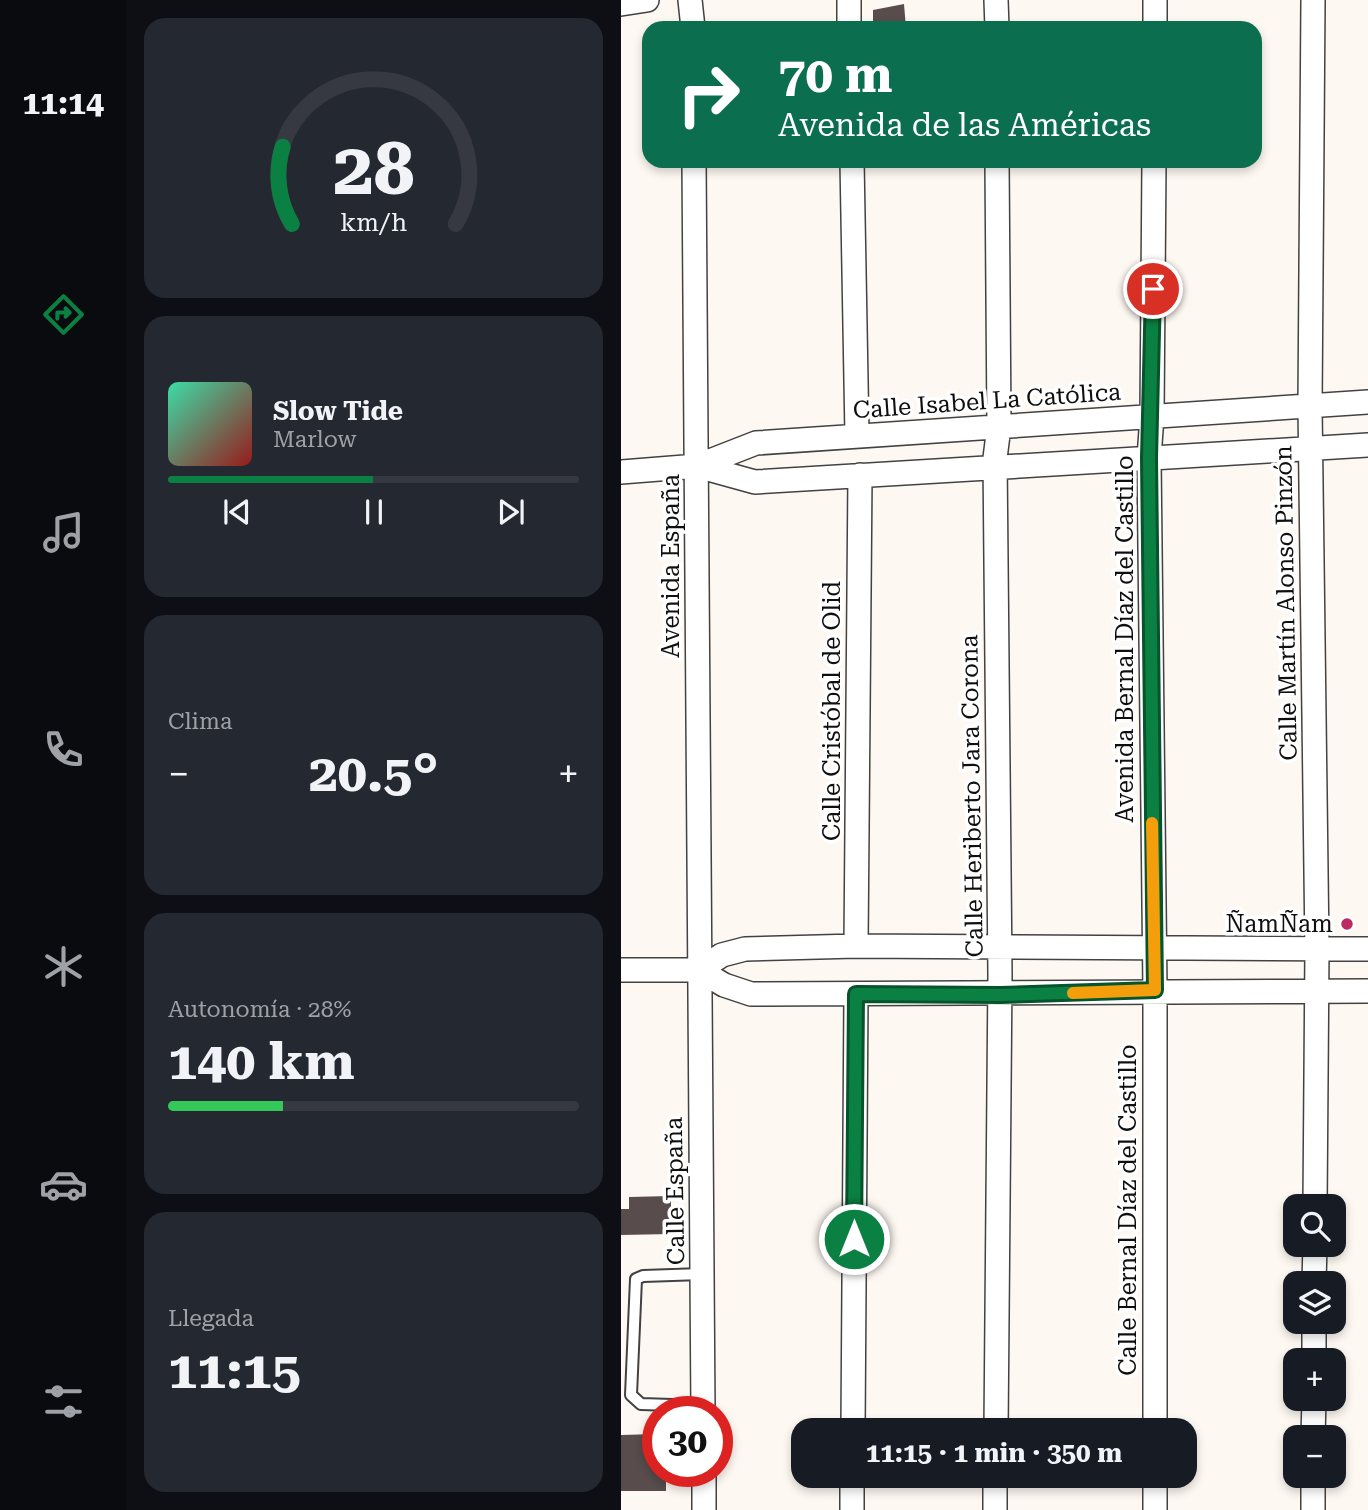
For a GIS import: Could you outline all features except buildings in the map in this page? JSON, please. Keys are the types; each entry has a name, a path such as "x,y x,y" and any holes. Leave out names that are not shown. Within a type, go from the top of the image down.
{"street":[{"path":"621,4 647,0"},
{"path":"690,0 692,21"},
{"path":"849,0 849,21"},
{"path":"996,0 997,21"},
{"path":"1155,0 1155,21"},
{"name":"Calle Martín Alonso Pinzón","path":"1313,0 1310,406 1317,949 1315,1194"},
{"name":"Avenida España","path":"694,168 699,970"},
{"path":"852,168 857,436"},
{"name":"Calle Heriberto Jara Corona","path":"996,1418 1000,995 995,468 999,427 997,168"},
{"name":"Avenida Bernal Díaz del Castillo","path":"1154,168 1152,416 1149,458 1155,990"},
{"name":"Calle Isabel La Católica","path":"621,472 697,466 756,443 1368,402"},
{"name":"Calle Isabel La Católica","path":"697,466 755,482 1368,445"},
{"name":"Calle Cristóbal de Olid","path":"856,946 860,475"},
{"path":"699,970 722,955 745,949 856,946 1368,949"},
{"path":"621,970 699,970 724,985 751,994 1000,995 1155,990 1368,991"},
{"name":"Calle España","path":"699,970 703,1396"},
{"name":"Calle Bernal Díaz del Castillo","path":"1155,990 1155,1418"},
{"path":"853,1418 856,994"},
{"path":"704,1487 704,1510"},
{"path":"852,1488 852,1510"},
{"path":"995,1488 995,1510"},
{"path":"1155,1488 1155,1510"},
{"path":"1313,1488 1313,1510"}],"lane":[{"path":"642,1404 631,1395 636,1279 643,1276 702,1274"}],"slow traffic":[{"path":"1073,993 1155,990 1152,823"}],"place":[{"name":"ÑamÑam","path":"1347,924"}],"route":[{"path":"854,1239 856,994 1000,995 1155,990 1149,458 1153,289"}]}
